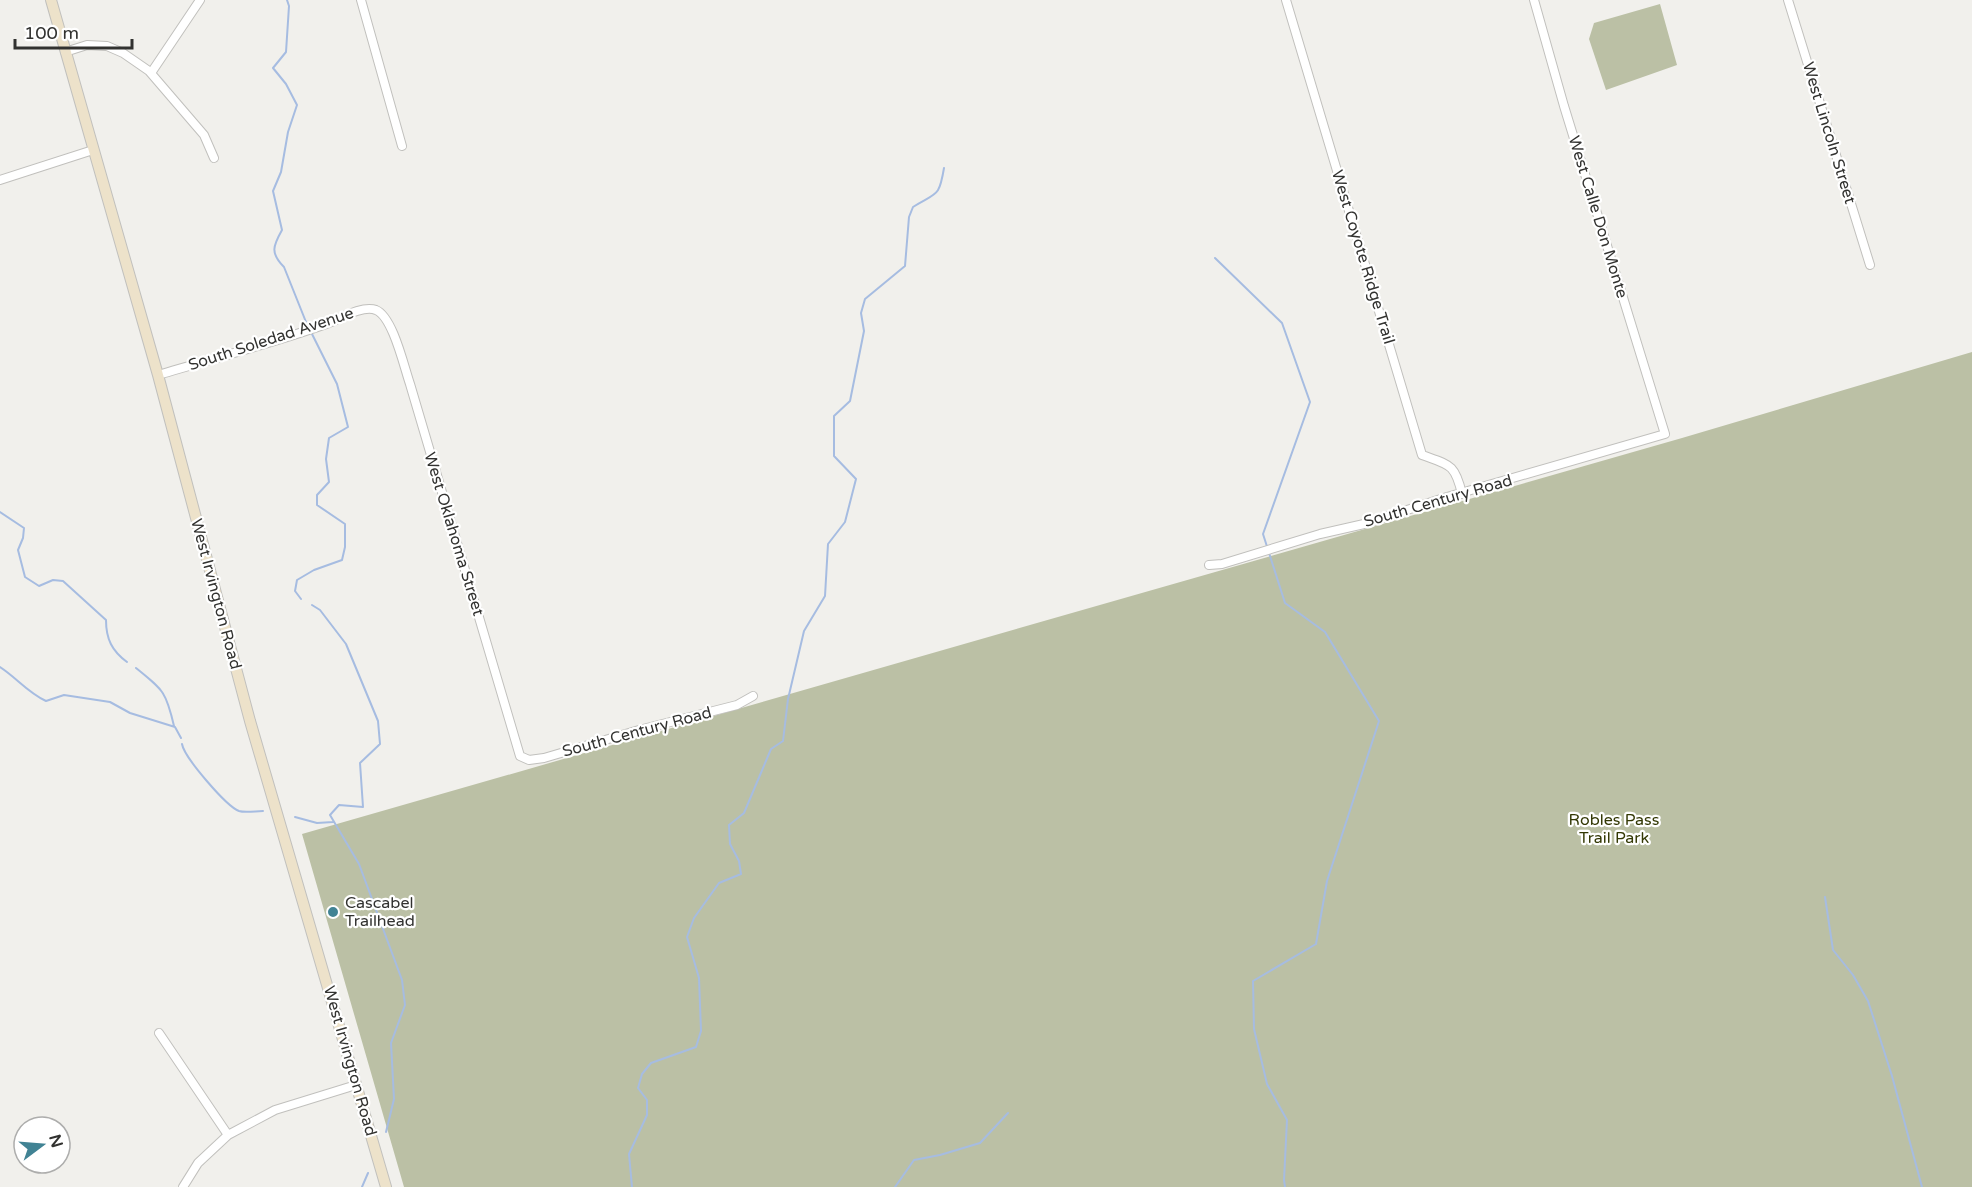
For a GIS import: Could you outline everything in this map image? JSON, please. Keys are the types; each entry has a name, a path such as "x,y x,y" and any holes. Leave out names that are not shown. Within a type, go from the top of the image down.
{"main road":[{"name":"West Irvington Road","path":"51,0 158,375 250,721 386,1187"}],"street":[{"path":"151,73 200,0"},
{"path":"361,0 402,146"},
{"name":"West Coyote Ridge Trail","path":"1286,0 1422,455 1449,465 1457,475 1462,494"},
{"name":"West Calle Don Monte","path":"1534,0 1564,106 1665,434"},
{"name":"West Lincoln Street","path":"1788,0 1870,265"},
{"path":"65,52 87,45 107,46 123,53 151,73 204,135 214,158"},
{"path":"0,180 93,150"},
{"name":"South Soledad Avenue","path":"158,375 320,326 364,309 375,309 383,314"},
{"name":"West Oklahoma Street","path":"383,314 393,334 410,384 520,756"},
{"name":"South Century Road","path":"1209,565 1364,524 1447,497 1665,434"},
{"name":"South Century Road","path":"520,756 529,760 544,758 639,730 737,705 753,696"},
{"path":"159,1033 228,1135"},
{"path":"183,1187 198,1163 228,1135 275,1110 356,1085"}],"green space":[{"path":"1660,4 1677,65 1606,90 1589,39 1594,23"},
{"name":"Robles Pass Trail Park","path":"1972,352 1972,1187 404,1187 302,834 1682,438"}],"waterway":[{"path":"287,0 289,6 286,52 273,68 286,84 297,105 288,132 281,172 273,191 282,230 274,249 284,267 308,327"},
{"path":"632,1187 629,1154 647,1115 647,1100 638,1088 642,1074 651,1063 696,1047 701,1031 699,978 687,937 694,918 719,883 741,874 739,861 730,844 729,825 744,813 771,749 783,741 788,699 804,631 825,596 828,544 845,522 856,479 834,456 834,416 850,401 864,331 861,313 865,299 905,266 909,217 913,207 936,193 944,168"},
{"path":"1215,258 1282,323 1310,402 1263,534 1285,603 1325,632 1379,721 1327,881 1316,944 1253,981 1254,1029 1267,1084 1287,1120 1285,1187"},
{"path":"301,599 295,591 297,580 314,570 342,560 345,547 345,524 317,505 317,495 329,482 326,459 329,438 348,427 337,384 311,332"},
{"path":"0,512 24,528 18,550 25,577 39,586 53,580 63,581 106,620 111,644 127,662"},
{"path":"312,605 320,610 346,644 378,721 380,744 360,763 363,807 339,805 330,815 359,864 402,980 405,1005 391,1043 394,1099 386,1132"},
{"path":"0,667 46,701 64,695 110,702 130,713 175,727 181,738"},
{"path":"136,668 152,681 166,698 174,726"},
{"path":"182,744 197,770 233,807 241,812 263,811"},
{"path":"295,817 317,823 333,822"},
{"path":"1825,897 1833,950 1853,975 1868,1001 1892,1076 1922,1187"},
{"path":"895,1187 914,1160 980,1143 1008,1113"},
{"path":"362,1187 368,1173"}],"place":[{"name":"Cascabel Trailhead","path":"333,912"}]}
